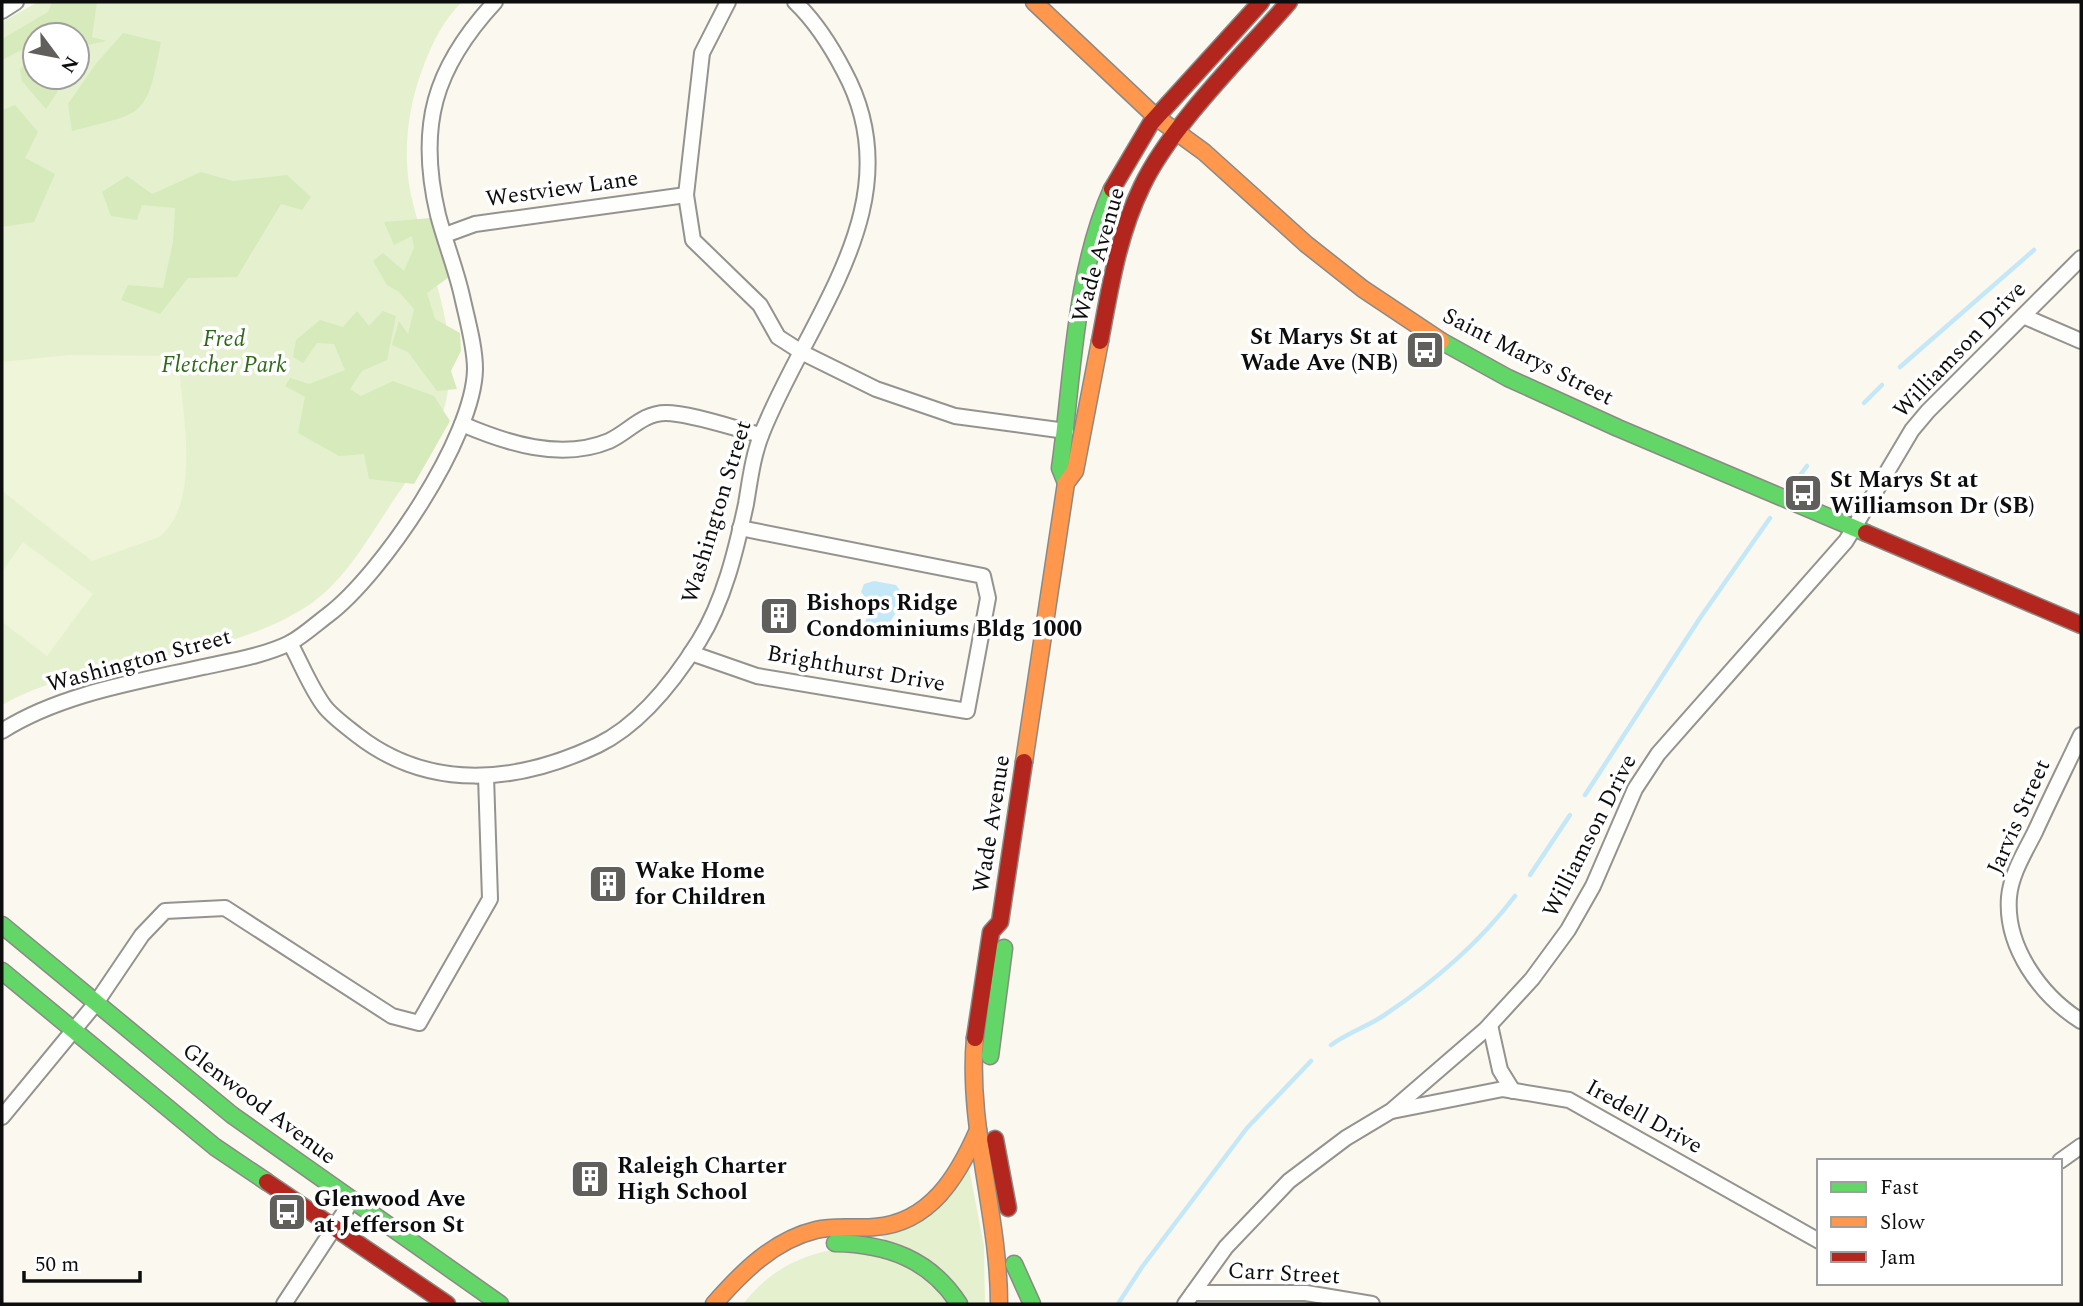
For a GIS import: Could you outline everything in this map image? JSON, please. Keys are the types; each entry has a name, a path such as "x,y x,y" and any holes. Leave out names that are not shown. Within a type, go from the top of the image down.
{"main road":[{"name":"Saint Marys Street","path":"1034,2 1156,117 1363,289 1453,349 1520,384 1852,530 2081,625"},
{"name":"Wade Avenue","path":"999,1304 997,1239 978,1130 974,1085 977,1023 991,932 1000,922 1066,483 1060,468 1085,298 1101,215 1123,166 1156,117 1261,2"},
{"name":"Wade Avenue","path":"1066,483 1076,471 1096,351 1123,236 1143,184 1177,132 1290,2"},
{"name":"Wade Avenue","path":"1000,922 1006,933 991,1040 989,1083 1010,1227"},
{"name":"Glenwood Avenue","path":"2,925 232,1115 351,1202 500,1304"},
{"path":"2,971 215,1147 447,1304"},
{"path":"714,1304 747,1268 794,1238 836,1228 883,1227 908,1219 927,1206 958,1172 978,1130"},
{"path":"734,1304 756,1278 783,1259 816,1246 849,1242 892,1250 917,1261 939,1277 959,1304"},
{"path":"1015,1304 1014,1258 1032,1304"}],"street":[{"path":"2,11 16,2"},
{"name":"Washington Street","path":"2,731 52,705 230,661 290,643 351,595 388,552 434,478 469,408 475,369 462,298 429,170 431,120 441,78 468,31 495,2"},
{"path":"728,2 702,53 687,195 693,240 760,305 778,337 803,353 876,388 955,416 1066,430"},
{"name":"Washington Street","path":"290,643 325,707 371,746 403,762 439,774 486,776 526,771 600,744 645,710 669,684 691,653 722,592 761,435 803,353 855,240 865,202 870,155 864,118 850,82 830,44 795,2"},
{"name":"Westview Lane","path":"444,235 475,224 687,195"},
{"name":"Williamson Drive","path":"1189,1299 1226,1247 1289,1181 1346,1138 1391,1111 1490,1025 1532,979 1568,930 1593,886 1635,789 1658,754 1852,530 1912,430 2081,258"},
{"path":"2023,316 2081,341"},
{"path":"462,424 513,444 556,449 597,445 611,440 650,415 668,413 761,435"},
{"name":"Brighthurst Drive","path":"691,653 757,677 967,711 989,598 983,576 740,528"},
{"name":"Jarvis Street","path":"2081,735 2016,872 2009,897 2013,930 2025,964 2061,1008 2081,1021"},
{"path":"2,1117 96,1003 142,934 164,911 225,908 392,1016 419,1023 490,899 486,776"},
{"path":"1490,1025 1500,1070 1513,1091"},
{"name":"Iredell Drive","path":"1391,1111 1503,1089 1569,1100 1817,1240"},
{"path":"2062,1160 2081,1146"},
{"path":"284,1304 351,1202"},
{"name":"Carr Street","path":"1189,1299 1306,1293 1372,1304"}],"green space":[{"name":"Fred Fletcher Park","path":"38,2 462,2 445,23 427,57 418,80 408,129 408,179 445,319 450,370 447,396 438,426 414,469 354,559 335,583 312,603 276,623 238,638 78,675 39,688 2,705 2,22"},
{"path":"52,2 97,2 92,37 107,41 91,44 91,21 33,21 48,12"},
{"path":"21,28 21,50 2,60 2,39"},
{"path":"123,33 161,42 151,85 139,108 115,120 72,131 68,104 77,91 91,91 91,71"},
{"path":"31,91 58,91 46,109"},
{"path":"15,105 38,132 25,158 55,174 34,222 2,227 2,110"},
{"path":"201,172 233,181 287,175 311,197 302,210 281,204 237,277 188,278 160,314 121,300 128,285 163,288 173,242 175,208 142,205 137,220 111,216 102,192 127,176 152,194"},
{"path":"430,218 449,277 427,293 435,319 460,333 461,351 451,371 457,389 437,391 408,352 392,345 399,321 408,334 414,309 399,292 387,285 373,261 383,253 404,271 414,248 412,236 394,245 384,222"},
{"path":"357,311 369,326 383,311 396,316 387,360 362,371 350,389 361,396 393,381 434,396 450,421 414,484 369,479 364,454 339,456 298,433 305,397 285,386 290,378 309,384 345,370 334,344 317,343 303,363 293,357 296,340 320,320 343,327"},
{"path":"69,355 171,356 179,365 186,457 181,503 172,522 159,537 92,561 2,491 2,362"},
{"path":"23,542 93,594 47,656 2,622 2,572"},
{"path":"969,1168 984,1246 985,1304 969,1304 879,1235"},
{"path":"836,1249 873,1252 925,1274 950,1304 743,1304 762,1283 784,1268 808,1256"}],"water":[{"path":"874,581 896,585 901,592 897,611 883,633 872,635 864,630 866,598 861,592 864,584"}],"waterway":[{"path":"1900,367 2034,250"},
{"path":"1864,403 1882,385"},
{"path":"1797,479 1807,466"},
{"path":"1585,795 1700,618 1770,518"},
{"path":"1530,875 1570,815"},
{"path":"1331,1045 1383,1016 1437,976 1471,946 1515,896"},
{"path":"1118,1304 1142,1267 1247,1128 1311,1061"}],"traffic: fast":[{"path":"1066,483 1060,468 1082,291 1099,222 1112,189"},
{"path":"1441,341 1508,378 1618,428 1866,533"},
{"path":"2,925 232,1115 500,1304"},
{"path":"990,1056 1004,948"},
{"path":"2,971 215,1147 267,1182"},
{"path":"835,1243 872,1247 906,1257 935,1276 959,1304"},
{"path":"1014,1264 1032,1304"}],"traffic: slow":[{"path":"1034,2 1156,117 1204,152 1306,244 1363,289 1441,341"},
{"path":"1024,762 1066,483 1075,471 1100,341"},
{"path":"975,1038 975,1104 998,1270 999,1304"},
{"path":"714,1304 736,1280 786,1241 816,1230 875,1227 894,1224 911,1217 926,1207 951,1180 978,1130"}],"traffic: jam":[{"path":"1112,189 1151,123 1261,2"},
{"path":"1100,341 1121,243 1142,186 1189,115 1289,2"},
{"path":"1866,533 2081,625"},
{"path":"975,1038 991,932 1000,922 1024,762"},
{"path":"995,1139 1008,1208"},
{"path":"267,1182 447,1304"}],"place":[{"name":"St Marys St at Wade Ave (NB)","path":"1425,350"},
{"name":"St Marys St at Williamson Dr (SB)","path":"1803,493"},
{"name":"Bishops Ridge Condominiums Bldg 1000","path":"779,616"},
{"name":"Wake Home for Children","path":"608,884"},
{"name":"Raleigh Charter High School","path":"590,1179"},
{"name":"Glenwood Ave at Jefferson St","path":"287,1212"}]}
